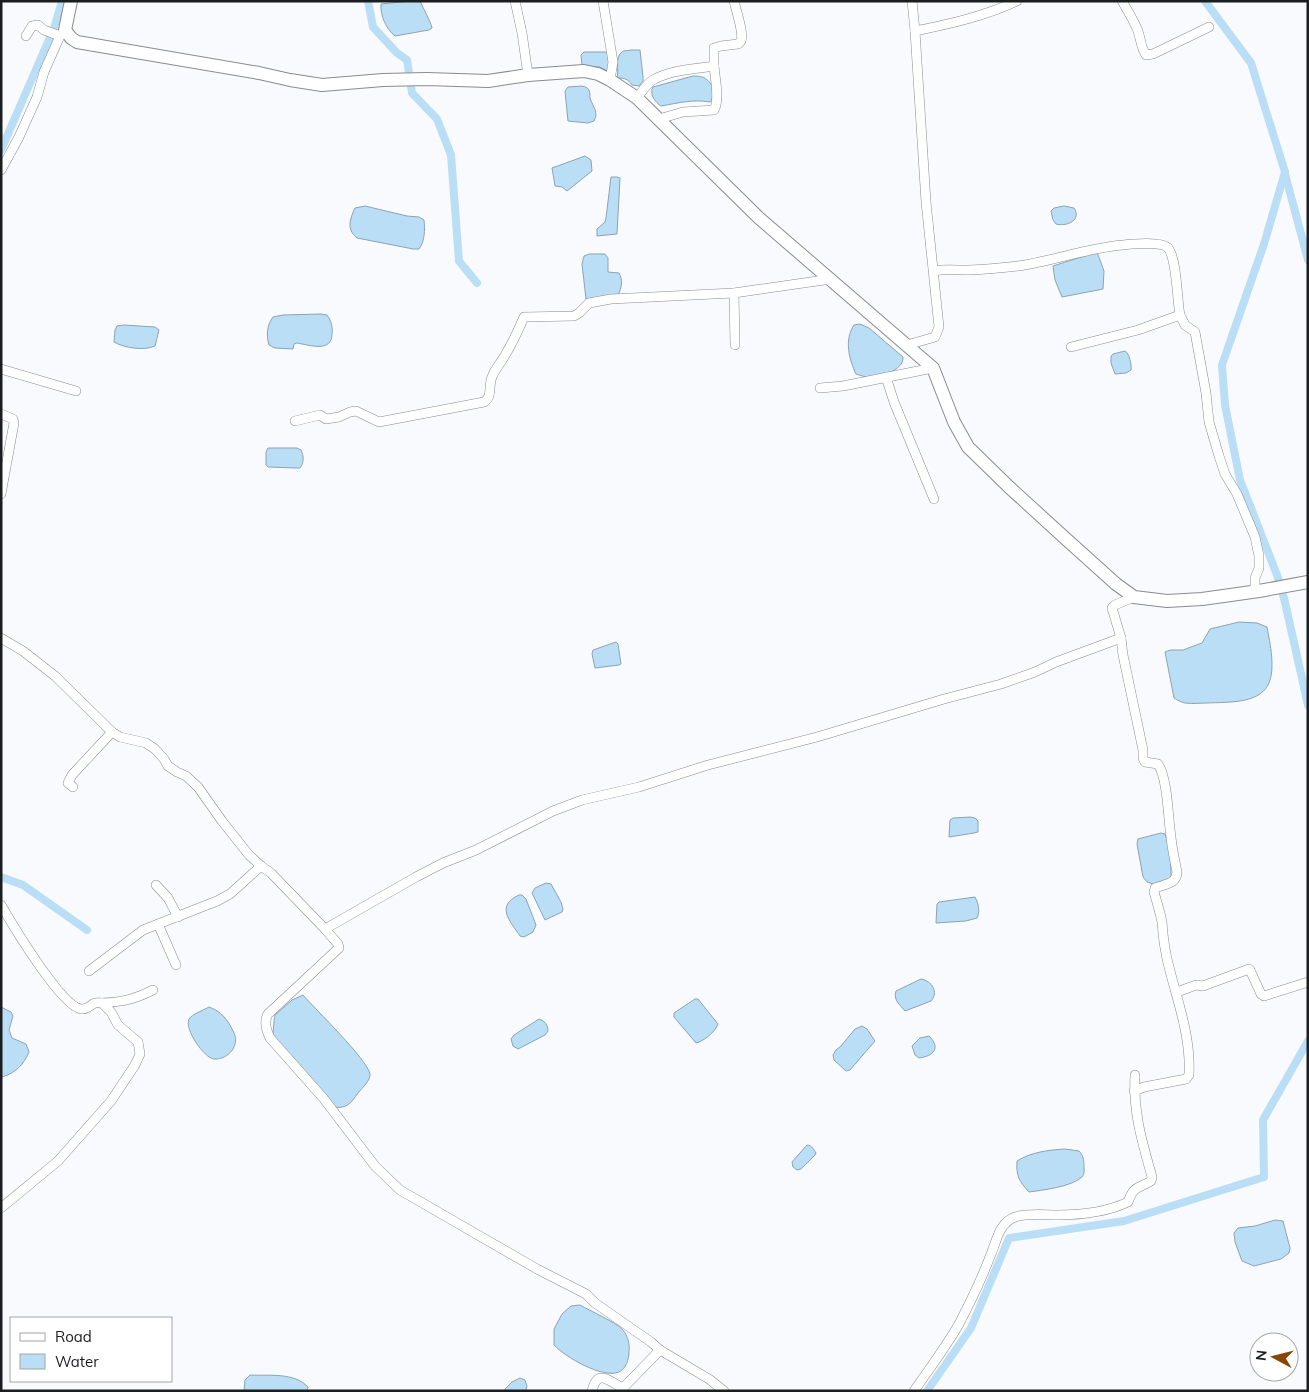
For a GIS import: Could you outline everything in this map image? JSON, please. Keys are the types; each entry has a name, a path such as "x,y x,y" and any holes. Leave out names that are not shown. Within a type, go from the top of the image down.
{"main road":[{"path":"71,1 60,33 77,42 259,73 322,86 404,79 488,81 528,75 584,71 598,74 637,98 759,218 933,368 954,422 968,447 1066,539 1116,584 1134,597 1166,601 1202,599 1308,582"}],"street":[{"path":"515,1 528,75"},
{"path":"603,1 613,62 610,80"},
{"path":"659,119 683,112 714,110 716,107 714,48 738,44 741,40 734,1"},
{"path":"907,345 934,337 939,326 924,174 912,1"},
{"path":"915,31 962,21 1017,1"},
{"path":"1122,1 1133,19 1146,55 1152,54 1209,27"},
{"path":"1,170 19,137 37,97 44,72 60,33 44,30 35,25 32,26 26,36"},
{"path":"637,98 652,80 661,76 689,69 714,66"},
{"path":"934,271 1019,266 1111,246 1139,244 1163,245 1168,248 1172,257 1178,288 1180,316 1185,325 1195,332 1209,422 1225,474 1237,494 1255,537 1259,556 1259,568 1256,578 1256,588 1258,591"},
{"path":"295,421 320,415 325,419 333,418 356,411 379,422 484,402 490,394 490,383 495,370 508,350 524,317 574,316 580,313 589,303 610,299 734,293 831,279"},
{"path":"734,293 735,345"},
{"path":"1071,347 1138,330 1180,316"},
{"path":"820,388 843,386 933,368"},
{"path":"1,369 76,391"},
{"path":"886,376 894,402 934,499"},
{"path":"1,414 13,419 14,423 1,494"},
{"path":"1134,597 1112,608 1121,638 1143,758 1145,762 1158,764 1163,777 1177,878 1155,888 1154,892 1162,920 1162,938 1186,1029 1190,1061 1189,1075 1186,1079 1144,1087 1134,1091"},
{"path":"1,638 24,651 54,676 112,732 120,737 146,743 155,749 168,766 186,776 198,787 222,822 238,841 326,929 338,944 339,948 266,1016 266,1027 270,1038 324,1099 375,1166 400,1190 586,1294 595,1303 660,1350 709,1379 724,1391"},
{"path":"326,929 443,863 476,850 553,811 582,800 639,787 708,765 816,738 1001,684 1121,638"},
{"path":"73,787 68,783 72,774 112,732"},
{"path":"89,970 142,930 178,917 230,894 261,866"},
{"path":"156,885 168,898 178,917"},
{"path":"1,905 42,970 66,999 79,1009 84,1009 95,1002 125,1001 153,990"},
{"path":"158,924 176,965"},
{"path":"1176,992 1196,985 1203,986 1249,969 1261,994 1264,996 1308,982"},
{"path":"1,1208 58,1161 111,1101 135,1065 140,1054 138,1042 118,1025 111,1012 102,1002"},
{"path":"914,1391 958,1325 982,1277 998,1233 1004,1225 1015,1218 1030,1215 1072,1215 1106,1210 1128,1202 1135,1188 1151,1180 1152,1177 1136,1118 1135,1075"},
{"path":"592,1391 601,1377 624,1388 660,1350"}],"water":[{"path":"420,1 432,28 395,36 384,21 381,4"},
{"path":"631,50 640,50 643,81 639,86 632,85 626,79 617,78 620,54"},
{"path":"584,52 609,52 609,71 600,67 582,66 581,55"},
{"path":"693,76 702,77 711,84 713,95 710,102 692,101 661,106 653,98 653,87"},
{"path":"582,86 589,90 596,112 594,121 588,123 568,121 565,91 568,87"},
{"path":"585,156 591,160 592,171 567,191 562,187 555,186 552,168"},
{"path":"611,177 620,178 617,234 597,236 597,229 605,222 606,218"},
{"path":"365,206 419,217 424,220 424,235 419,249 357,238 351,231 351,220 355,208"},
{"path":"1064,206 1074,208 1076,212 1075,219 1069,223 1056,224 1051,211 1054,208"},
{"path":"1097,252 1104,271 1103,289 1062,297 1055,280 1053,266"},
{"path":"589,254 605,254 608,258 608,272 619,273 622,284 618,295 586,299 582,264 584,256"},
{"path":"327,315 330,319 332,334 328,344 313,346 297,343 294,344 293,349 275,348 269,345 269,323 273,317"},
{"path":"860,324 869,328 903,357 900,366 878,376 866,377 856,374 851,362 848,343 854,325"},
{"path":"117,326 155,327 159,330 155,346 150,348 134,348 114,342"},
{"path":"1125,351 1130,359 1131,370 1126,373 1115,374 1111,363 1111,356"},
{"path":"268,448 297,448 301,450 303,459 300,468 268,467 266,465 266,452"},
{"path":"1239,622 1257,623 1267,627 1272,656 1272,672 1268,685 1263,691 1250,699 1233,702 1188,703 1174,698 1165,652 1183,650 1202,643 1210,629"},
{"path":"616,642 618,644 621,664 595,668 593,650"},
{"path":"970,817 978,821 978,832 949,837 950,820 953,818"},
{"path":"1161,833 1165,834 1168,844 1171,876 1153,884 1147,882 1143,877 1137,844 1138,839"},
{"path":"546,883 551,884 563,909 562,912 545,920 532,893 535,888"},
{"path":"519,895 526,899 536,925 533,932 524,937 520,936 512,925 506,909 512,899"},
{"path":"975,897 979,908 977,918 966,921 936,923 937,904 939,902"},
{"path":"921,979 933,987 933,998 931,1001 905,1011 896,1000 896,991"},
{"path":"303,995 351,1046 370,1074 366,1084 351,1102 345,1106 334,1107 287,1056 273,1034 275,1015 292,1000"},
{"path":"695,999 698,999 718,1024 709,1036 696,1043 674,1017 674,1013"},
{"path":"1,1007 11,1012 13,1016 9,1030 12,1038 26,1044 29,1052 19,1068 2,1077 1,1074"},
{"path":"209,1007 224,1016 236,1041 229,1054 219,1059 210,1057 200,1049 192,1036 188,1024 191,1017"},
{"path":"539,1019 547,1027 548,1031 545,1035 518,1049 513,1046 511,1039 514,1035"},
{"path":"862,1026 867,1029 875,1041 850,1070 846,1071 834,1060 833,1055 855,1029"},
{"path":"929,1036 935,1044 934,1051 929,1055 919,1058 915,1055 912,1046 920,1038"},
{"path":"807,1145 812,1147 816,1153 801,1169 797,1170 793,1167 792,1162"},
{"path":"1065,1149 1079,1151 1081,1154 1084,1170 1082,1177 1064,1186 1029,1192 1019,1178 1017,1161 1046,1151"},
{"path":"1275,1220 1283,1221 1290,1248 1289,1253 1281,1259 1254,1266 1242,1261 1235,1242 1234,1233 1238,1228 1255,1226"},
{"path":"580,1305 620,1327 625,1332 629,1344 629,1355 627,1364 621,1371 612,1373 594,1370 575,1361 554,1345 554,1329 562,1314 571,1306"},
{"path":"250,1375 289,1377 302,1382 308,1387 307,1391 244,1391 245,1380"},
{"path":"520,1378 525,1380 526,1391 503,1391 512,1382"}],"waterway":[{"path":"1,150 55,25 62,1"},
{"path":"368,1 373,27 397,53 407,60 412,93 437,119 451,155 459,261 477,283"},
{"path":"1205,1 1251,63 1285,172 1264,244 1222,365 1225,405 1240,480 1284,598 1308,705"},
{"path":"1285,174 1308,260"},
{"path":"1,877 23,885 87,930"},
{"path":"927,1391 971,1328 1009,1238 1124,1221 1264,1177 1263,1120 1308,1041"}]}
